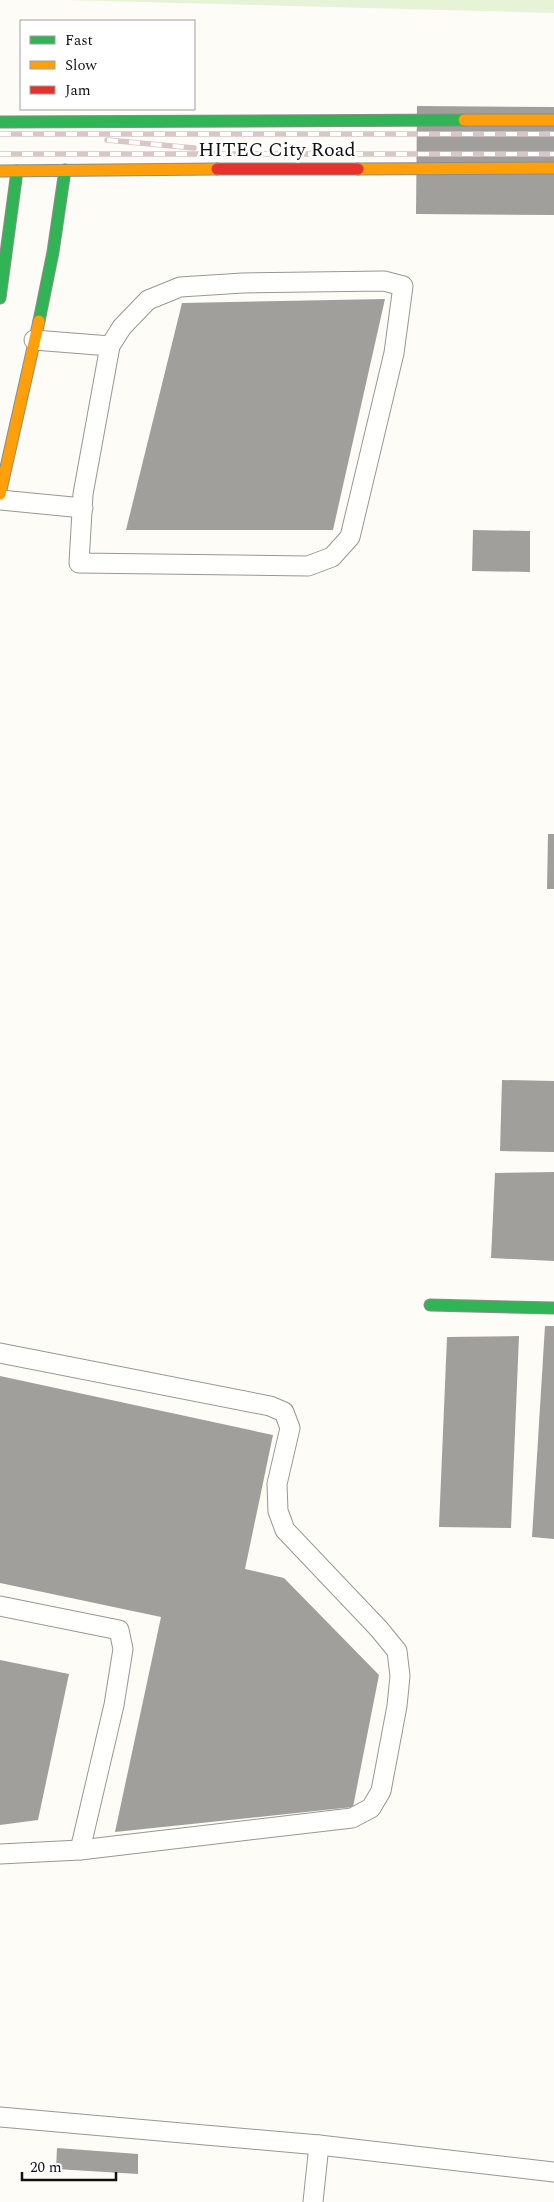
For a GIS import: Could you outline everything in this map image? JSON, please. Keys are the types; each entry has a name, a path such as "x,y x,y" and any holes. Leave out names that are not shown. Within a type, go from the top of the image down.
{"main road":[{"name":"HITEC City Road","path":"0,122 554,120"},
{"name":"HITEC City Road","path":"0,171 554,168"},
{"path":"0,494 45,296 65,170"},
{"path":"0,298 17,171"},
{"path":"430,1305 554,1308"}],"lane":[{"path":"384,281 403,286 394,353 350,537 332,557 308,566 78,564 83,494 110,346 122,327 148,300 180,288 243,283 384,281"},
{"path":"34,340 110,346"},
{"path":"0,500 83,508"},
{"path":"0,1353 270,1406 284,1412 290,1428 277,1484 278,1511 285,1530 379,1629 397,1651 400,1676 397,1706 381,1791 371,1808 352,1818 80,1850 0,1854"},
{"path":"0,1606 119,1630 123,1648 114,1705 80,1850"},
{"path":"0,2117 318,2145 554,2172"},
{"path":"313,2202 318,2145"}],"green space":[{"path":"66,0 554,0 554,13"}],"building":[{"path":"417,106 554,107 554,215 416,214"},
{"path":"385,299 333,530 126,530 182,303"},
{"path":"473,530 530,531 530,572 472,571"},
{"path":"548,834 554,834 554,889 547,889"},
{"path":"502,1080 554,1081 554,1152 500,1151"},
{"path":"554,1172 554,1261 491,1258 495,1173"},
{"path":"545,1326 554,1326 554,1539 532,1537"},
{"path":"519,1336 511,1528 439,1527 447,1337"},
{"path":"0,1376 273,1435 245,1569 284,1578 379,1675 353,1807 115,1832 161,1617 0,1583"},
{"path":"0,1660 69,1674 38,1820 0,1825"},
{"path":"57,2148 138,2154 138,2174 56,2169"}],"railway":[{"path":"0,134 554,134"},
{"path":"107,140 194,148"},
{"path":"0,154 554,154"}],"traffic: fast":[{"path":"0,122 464,120"},
{"path":"39,321 53,252 65,170"},
{"path":"0,298 17,171"},
{"path":"430,1305 554,1308"}],"traffic: slow":[{"path":"464,120 554,120"},
{"path":"358,169 554,168"},
{"path":"0,171 217,169"},
{"path":"0,494 39,321"}],"traffic: jam":[{"path":"217,169 358,169"}]}
